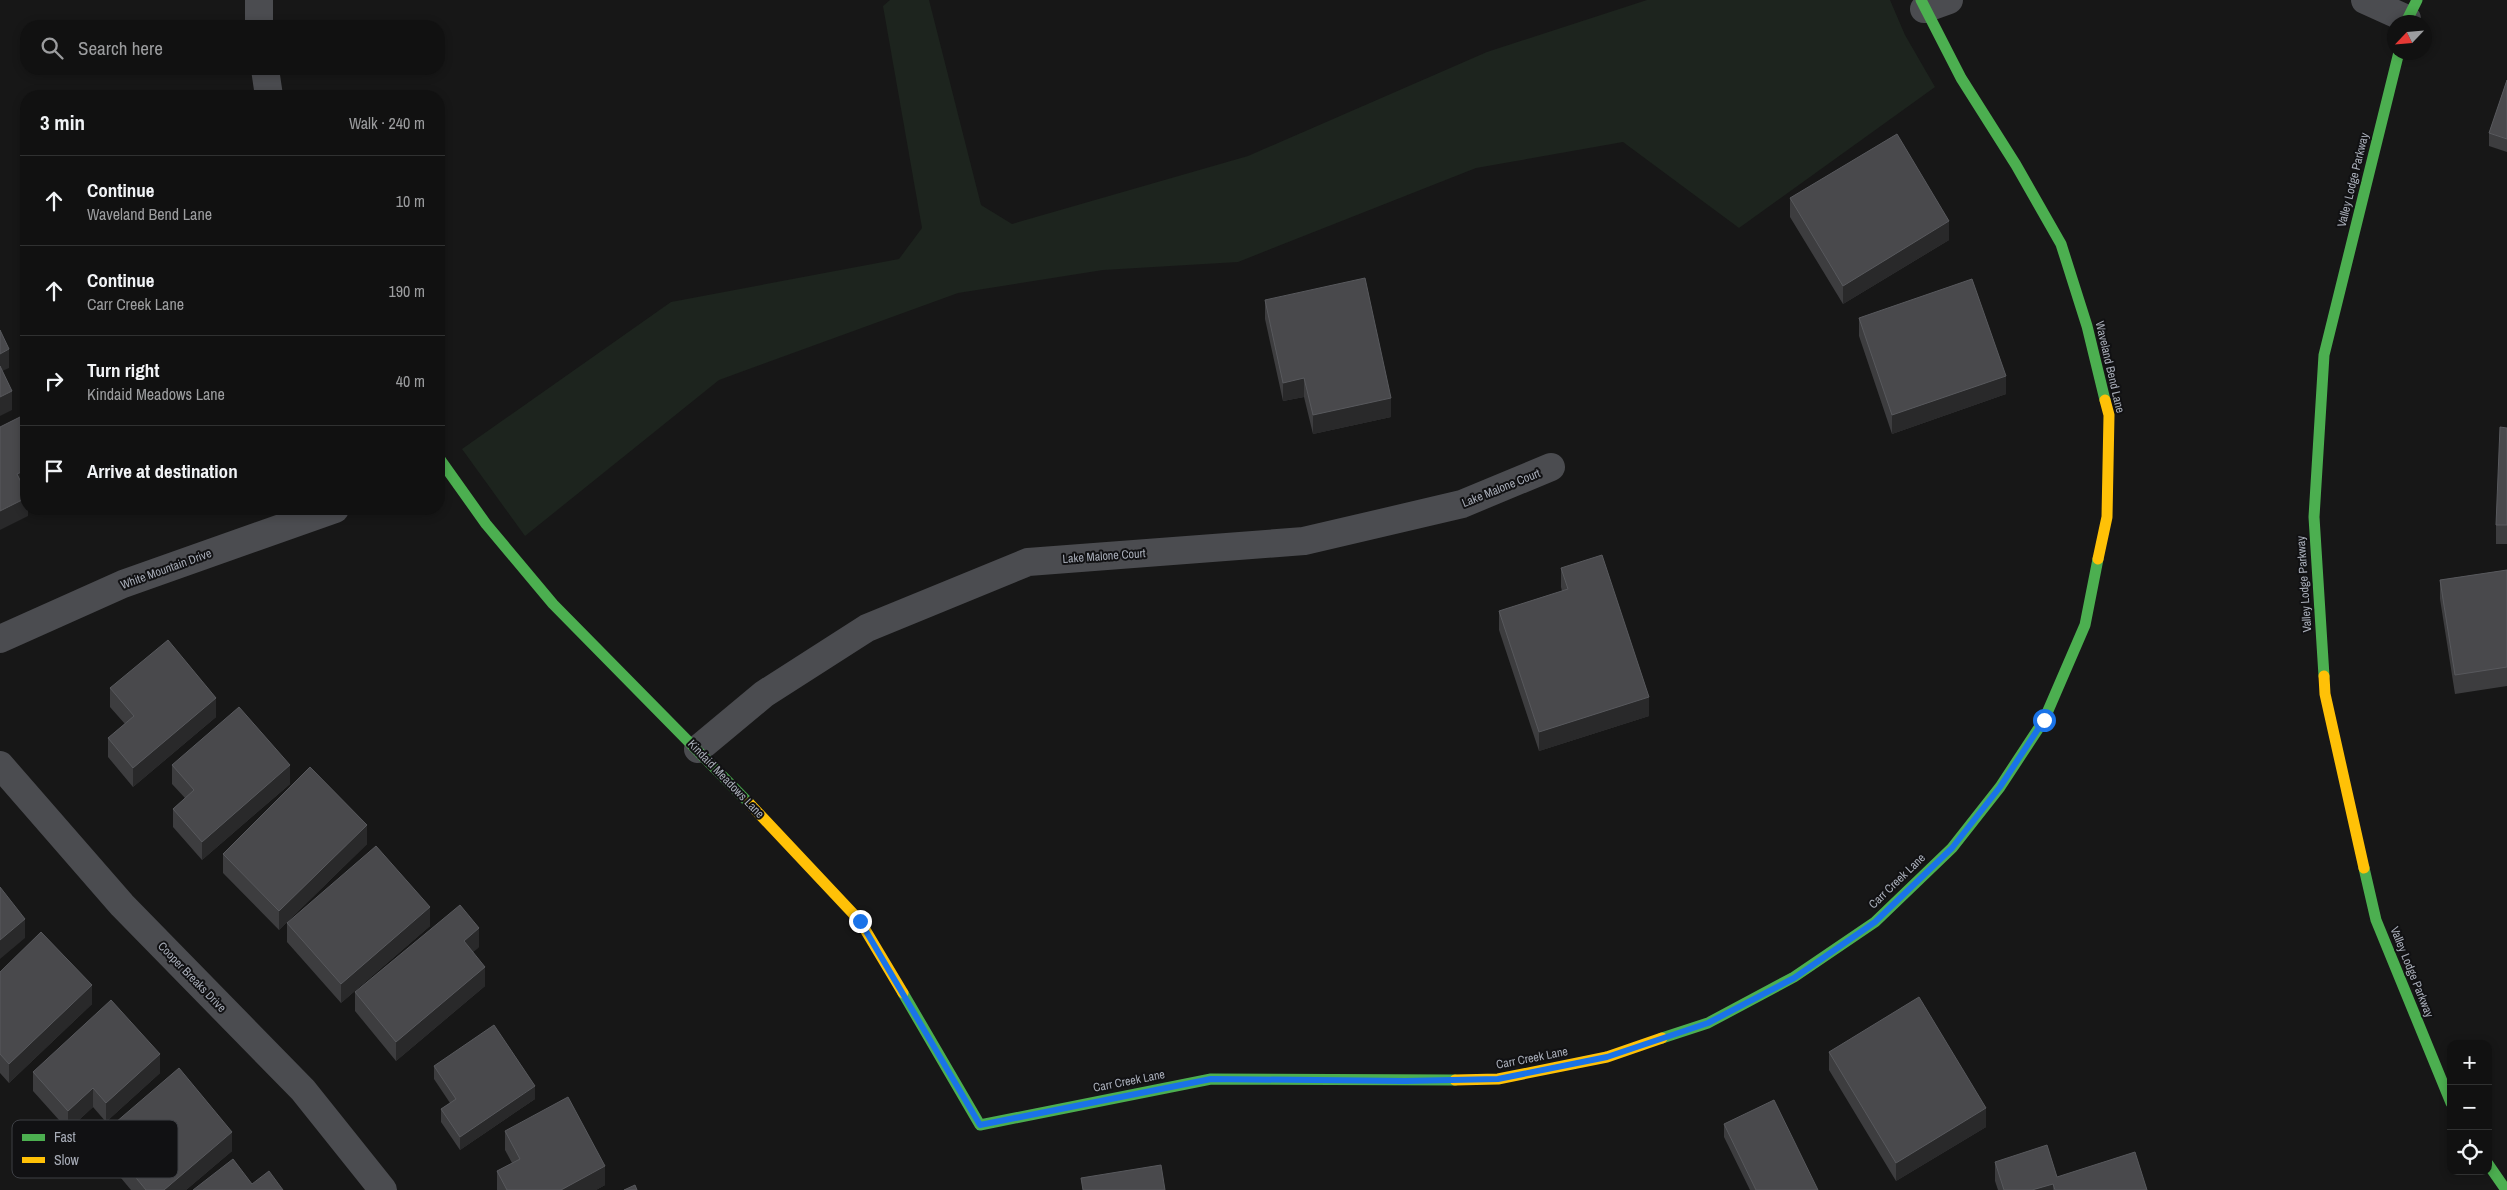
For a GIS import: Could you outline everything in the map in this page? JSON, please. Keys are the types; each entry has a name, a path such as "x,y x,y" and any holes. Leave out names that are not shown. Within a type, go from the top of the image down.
{"street":[{"path":"258,0 259,20"},
{"path":"1922,5 1949,0"},
{"path":"2365,0 2410,14"},
{"name":"Waveland Bend Lane","path":"1922,5 1961,78 2016,164 2061,244 2087,326 2109,415 2107,517 2085,624 2044,720 2000,787"},
{"name":"Valley Lodge Parkway","path":"2397,60 2324,355 2314,517 2325,694 2376,920 2447,1093"},
{"path":"266,75 268,90"},
{"name":"Kindaid Meadows Lane","path":"445,466 486,524 553,604 698,749 860,921 980,1125"},
{"name":"Lake Malone Court","path":"698,749 764,694 867,628 1028,562 1304,541 1462,504 1551,467"},
{"name":"White Mountain Drive","path":"0,639 123,584 318,515"},
{"name":"Cooper Breaks Drive","path":"0,764 122,906 303,1090 383,1190"},
{"name":"Carr Creek Lane","path":"980,1125 1211,1079 1405,1081 1498,1079 1616,1054 1708,1023 1794,978 1875,922 1952,848 2000,787"},
{"path":"2492,1170 2506,1190"}],"shaded area":[{"path":"890,0 929,0 981,205 1012,224 1248,156 1487,52 1647,0 1890,0 1905,35 1935,87 1739,228 1623,142 1476,168 1238,262 1103,270 958,293 719,380 525,536 462,449 671,302 899,259 922,228 883,6"}],"building":[{"path":"2507,80 2507,139 2489,133"},
{"path":"1897,134 1949,221 1843,286 1790,198"},
{"path":"1365,278 1391,398 1313,415 1304,378 1283,383 1265,300"},
{"path":"1972,279 2006,376 1892,415 1859,318"},
{"path":"0,330 9,349 0,354"},
{"path":"0,366 12,391 0,397"},
{"path":"20,417 20,473 17,474 20,480 20,501 0,511 0,427"},
{"path":"2500,427 2507,428 2507,525 2496,525"},
{"path":"1602,555 1649,697 1539,732 1499,611 1568,589 1561,568"},
{"path":"2507,570 2507,667 2455,675 2440,580"},
{"path":"168,640 216,698 133,768 108,738 134,716 110,688"},
{"path":"239,707 290,765 202,842 173,809 194,790 172,765"},
{"path":"310,767 367,825 279,911 223,854"},
{"path":"376,846 430,907 341,984 287,923"},
{"path":"0,887 25,919 0,940"},
{"path":"460,905 479,928 464,941 485,967 396,1042 355,992"},
{"path":"41,932 92,985 9,1064 0,1054 0,972"},
{"path":"1919,997 1986,1108 1896,1163 1829,1052"},
{"path":"111,1000 160,1054 106,1103 93,1088 68,1111 33,1072"},
{"path":"494,1025 535,1086 460,1137 441,1109 456,1099 434,1066"},
{"path":"179,1068 232,1132 164,1190 146,1190 136,1178 178,1178 178,1120 118,1120"},
{"path":"568,1097 605,1166 561,1190 507,1190 497,1171 520,1159 505,1131"},
{"path":"1774,1100 1818,1190 1756,1190 1724,1124"},
{"path":"2047,1145 2057,1177 2135,1152 2147,1190 2055,1190 2053,1184 2032,1190 2004,1190 1995,1162"},
{"path":"233,1159 252,1184 269,1171 283,1190 193,1190"},
{"path":"1161,1165 1165,1190 1083,1190 1081,1178"},
{"path":"635,1185 637,1190 624,1190"}],"traffic: fast":[{"path":"1921,0 1961,78 2016,165 2061,244 2087,326 2105,400"},
{"path":"2410,15 2417,0"},
{"path":"2324,676 2314,517 2324,355 2397,60"},
{"path":"445,466 486,524 553,604 749,803"},
{"path":"1662,1038 1708,1023 1794,977 1875,922 1952,848 2000,787 2044,720 2085,625 2098,559"},
{"path":"2364,868 2376,920 2447,1093"},
{"path":"903,993 980,1125 1211,1079 1455,1080"},
{"path":"2492,1170 2506,1190"}],"traffic: slow":[{"path":"2098,559 2107,517 2109,415 2105,400"},
{"path":"2324,676 2325,694 2364,868"},
{"path":"749,803 860,921 903,993"},
{"path":"1455,1080 1498,1079 1607,1057 1662,1038"}],"route":[{"path":"860,921 980,1125 1211,1079 1405,1081 1498,1079 1607,1057 1708,1023 1794,978 1875,922 1952,848 2000,787 2044,720"}]}
